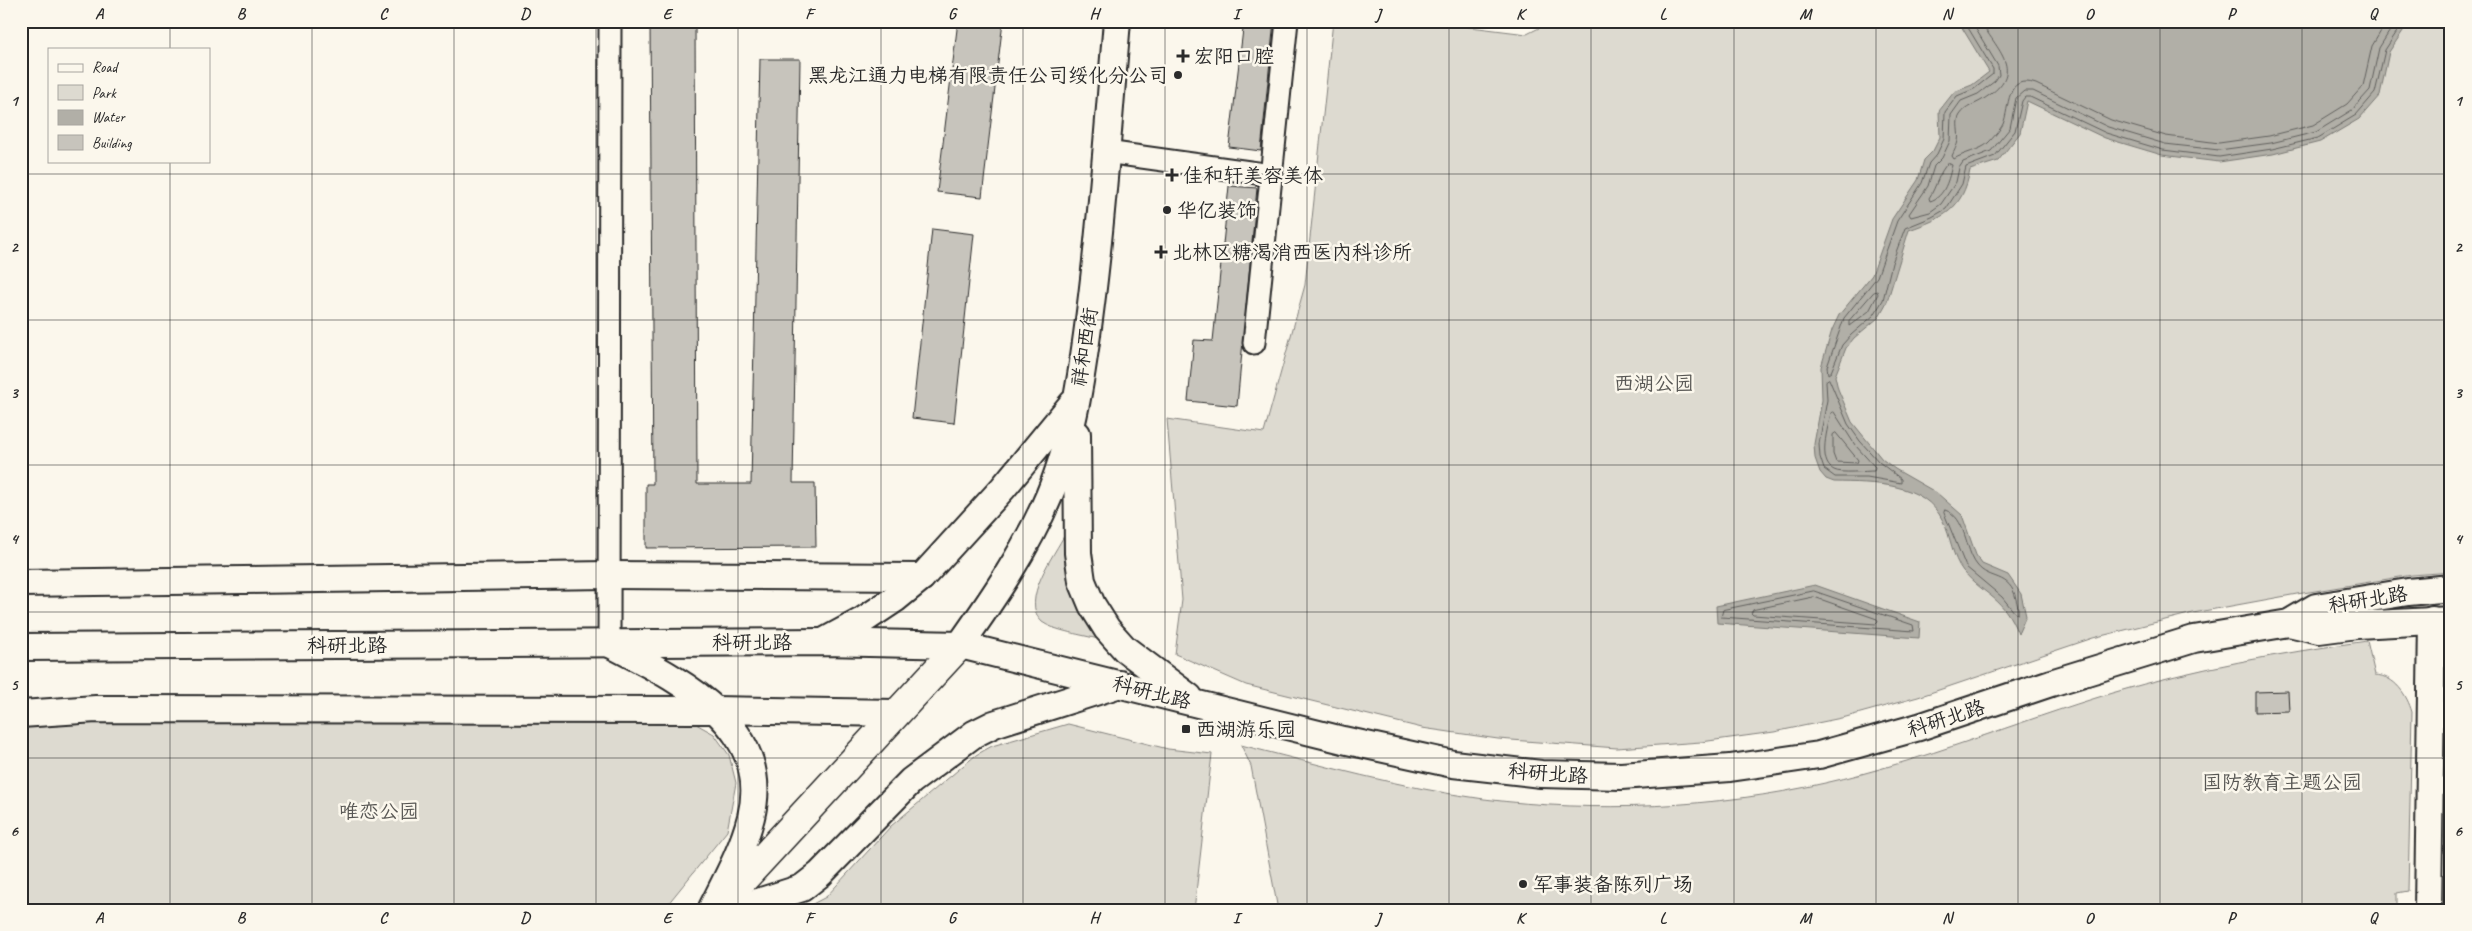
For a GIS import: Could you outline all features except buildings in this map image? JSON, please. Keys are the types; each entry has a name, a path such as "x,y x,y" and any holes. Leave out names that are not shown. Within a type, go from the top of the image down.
{"highway":[{"path":"713,910 960,645"}],"main road":[{"name":"祥和西街","path":"960,645 999,590 1021,553 1049,495 1065,448 1086,344 1095,278 1117,21"},
{"path":"824,642 895,600 922,577 1003,488 1076,399"},
{"path":"1076,399 1078,553 1082,581 1092,605 1107,629 1125,649 1200,704"},
{"path":"21,582 608,575 922,577"},
{"name":"科研北路","path":"21,647 824,642 960,645 1343,740 1454,764 1550,775 1621,776 1710,770 1819,754 1919,727 2050,682 2194,639 2288,623 2316,607 2408,592 2451,588"},
{"path":"2428,910 2441,620"},
{"name":"科研北路","path":"2288,623 2319,630 2441,620"},
{"path":"609,643 685,685 716,710 742,743 750,763 754,787 751,815 743,844 713,910"},
{"path":"732,910 784,894 808,883 820,874 911,781 974,734 994,724 1121,684"},
{"path":"21,714 96,709 716,710 897,713"}],"street":[{"path":"609,643 610,21"},
{"path":"1254,343 1287,21"},
{"path":"1106,152 1271,175"}],"green space":[{"name":"西湖公园","path":"1333,21 1422,21 1527,34 1545,25 1547,21 2451,21 2451,572 2412,575 2193,613 2093,638 1918,697 1846,717 1774,732 1701,742 1617,748 1498,739 1422,728 1246,685 1175,654 1182,600 1167,419 1264,433 1305,285"},
{"path":"1065,534 1072,589 1076,600 1098,639 1047,625 1042,622 1036,613 1034,602 1041,578"},
{"name":"国防教育主题公园","path":"2367,641 2375,675 2389,679 2399,688 2407,699 2412,712 2408,891 2397,893 2397,910 1278,910 1251,766 1241,745 1423,789 1484,799 1569,806 1612,807 1698,803 1783,791 1862,774 1934,753 2076,704 2175,676 2270,656"},
{"name":"唯恋公园","path":"21,719 687,719 714,734 729,755 736,783 727,831 663,910 21,910"},
{"path":"1068,724 1168,749 1212,754 1194,910 801,910 826,897 891,826 976,755 992,746"}],"water":[{"path":"1958,21 2423,21 2407,25 2389,52 2380,95 2359,119 2320,142 2273,154 2219,162 2162,155 2105,138 2027,101 2020,133 1998,161 1970,170 1962,195 1950,210 1932,221 1909,230 1887,302 1878,318 1854,338 1846,348 1835,376 1838,389 1852,422 1882,459 1895,469 1937,493 1962,515 1976,555 1982,564 2008,575 2021,594 2026,616 2018,634 2012,621 2000,604 1963,571 1956,560 1943,521 1934,508 1923,498 1910,491 1880,484 1834,482 1826,479 1820,472 1815,458 1814,444 1822,400 1821,367 1832,330 1839,315 1872,275 1892,219 1918,180 1924,160 1933,151 1940,137 1939,111 1954,92 1972,85 1989,72"},
{"path":"1815,585 1920,622 1919,638 1717,623 1716,606"}],"place":[{"name":"宏阳口腔","path":"1183,56"},
{"name":"黑龙江通力电梯有限责任公司绥化分公司","path":"1178,75"},
{"name":"佳和轩美容美体","path":"1172,175"},
{"name":"华亿装饰","path":"1167,210"},
{"name":"北林区糖渴消西医内科诊所","path":"1161,252"},
{"name":"西湖游乐园","path":"1186,729"},
{"name":"军事装备陈列广场","path":"1523,884"}]}
